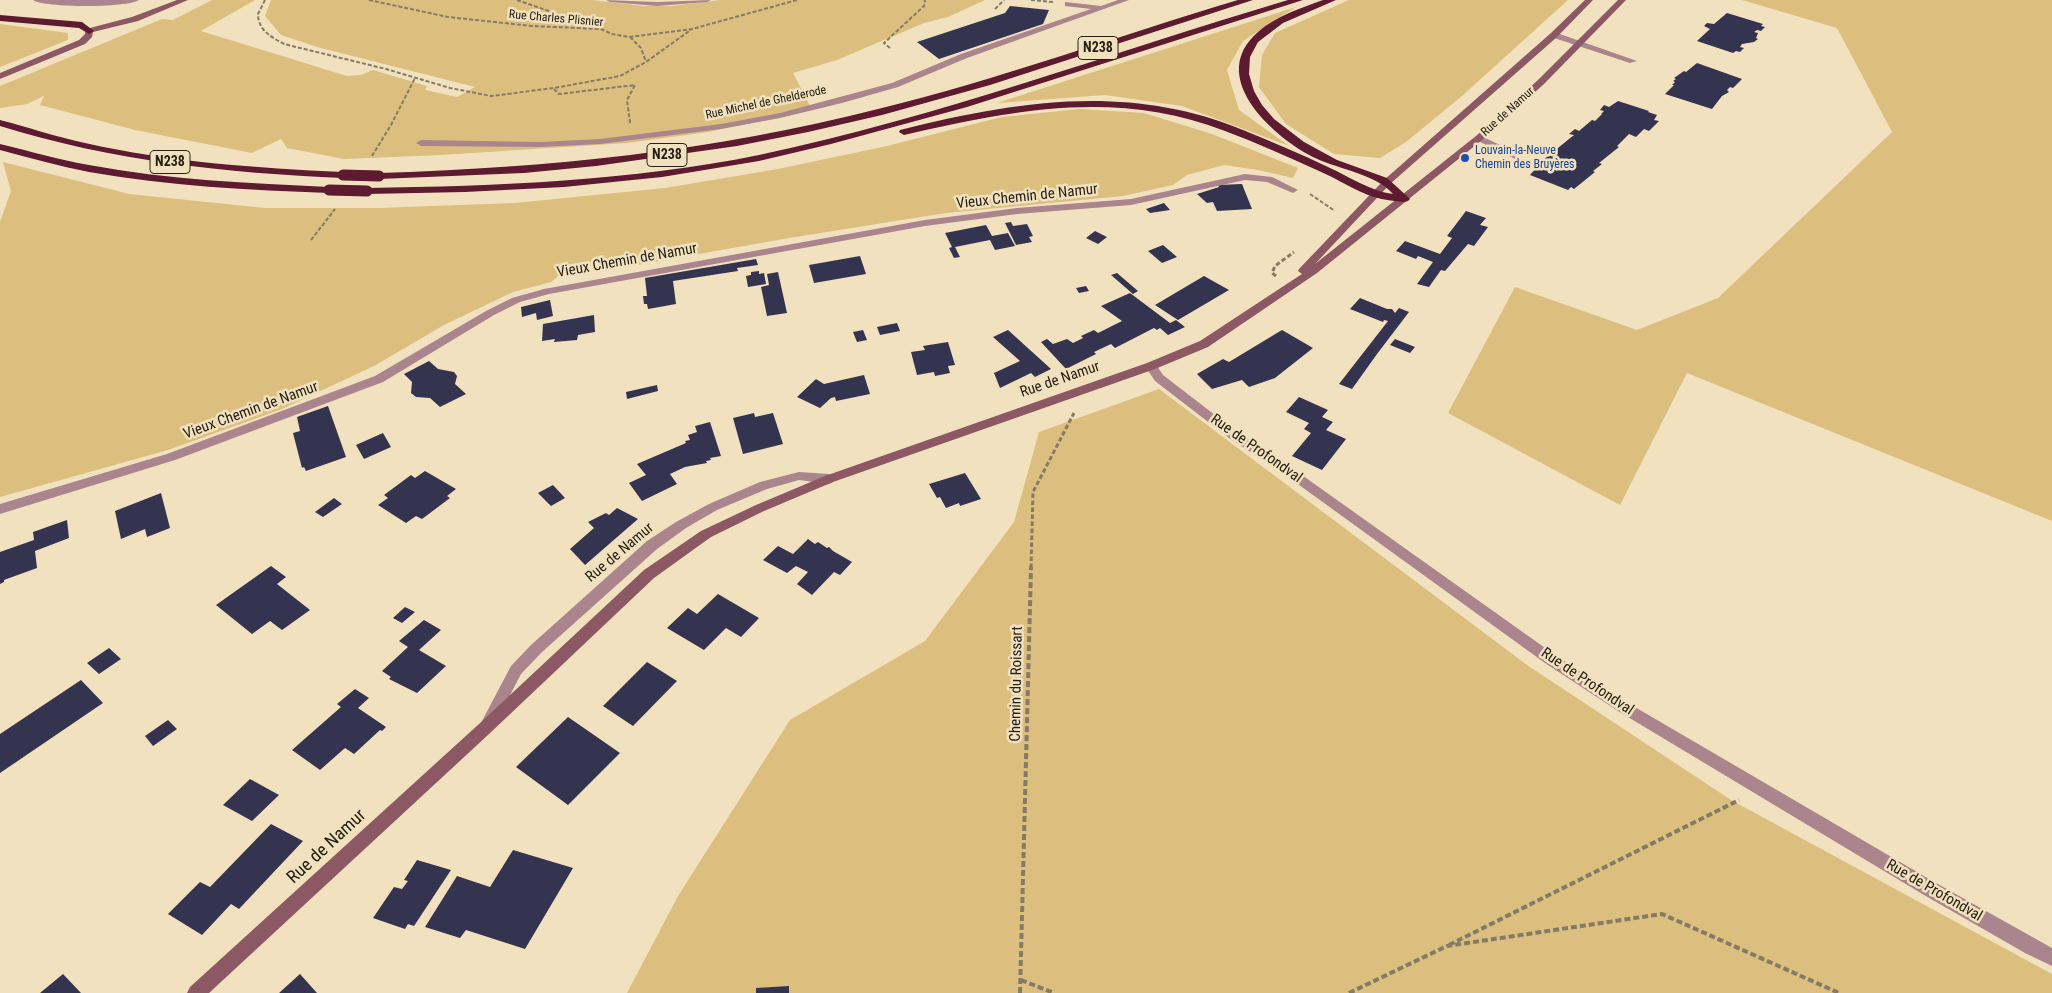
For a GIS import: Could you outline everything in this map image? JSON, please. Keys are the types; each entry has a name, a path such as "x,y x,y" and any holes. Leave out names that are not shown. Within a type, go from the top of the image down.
{"highway":[{"name":"N238","path":"0,123 72,144 202,167 275,173 379,176 446,175 568,167 713,148 786,134 949,94 1247,0"},
{"name":"N238","path":"0,146 104,171 182,182 367,191 555,186 649,175 756,158 806,147 962,106 1298,0"},
{"path":"1331,0 1278,24 1255,40 1244,62 1244,75 1248,90 1261,112 1274,126 1294,141 1334,162 1387,182 1404,199"},
{"path":"0,18 82,25 89,31"},
{"path":"806,147 851,144 992,112 1030,106 1083,102 1126,103 1165,109 1201,118 1324,169 1375,194 1404,199"}],"street":[{"path":"37,0 104,4 135,0"},
{"path":"610,0 657,4 706,0"},
{"path":"1092,0 1101,8"},
{"name":"Rue Michel de Ghelderode","path":"421,143 518,146 629,138 736,123 852,97 914,78 964,56 1124,0"},
{"name":"Rue de Namur","path":"1289,286 1387,182 1554,35 1590,0"},
{"name":"Rue de Namur","path":"196,993 484,729 649,574 706,534 760,508 829,480 1151,366 1204,344 1313,271 1479,138 1580,44 1622,0"},
{"path":"0,76 82,42 89,35 89,31 136,19 179,1"},
{"name":"Rue Michel de Ghelderode","path":"1068,4 1101,8"},
{"path":"1554,35 1633,61"},
{"path":"1479,138 1516,156"},
{"name":"Vieux Chemin de Namur","path":"0,509 171,457 379,379 490,313 516,300 548,291 925,223 1018,211 1131,202 1245,177 1269,179 1293,190"},
{"name":"Rue de Profondval","path":"1151,366 1159,378 1233,435 1296,476 1550,659 1623,707 2006,933 2052,957"},
{"name":"Rue de Namur","path":"484,729 516,670 536,649 652,545 704,512 755,488 799,476 829,480"}],"path":[{"path":"265,0 258,8 256,16 264,32 273,39 301,50 450,88 491,96 554,88 620,76 646,62 692,29"},
{"name":"Rue Charles Plisnier","path":"370,0 448,17 532,26 601,29 612,34 629,37 692,29 797,0"},
{"path":"517,0 601,29"},
{"path":"890,48 884,43 924,6 925,0"},
{"path":"995,9 1004,0"},
{"path":"629,37 638,42 644,50 646,62"},
{"path":"370,159 415,78"},
{"path":"554,88 559,94 635,85 627,100 630,114 629,138"},
{"path":"311,240 338,205"},
{"name":"Chemin du Roissart","path":"1020,993 1033,492 1086,388"},
{"path":"1350,993 1761,789"},
{"path":"1447,946 1662,914 1839,993"},
{"path":"1021,980 1054,993"}],"shaded area":[{"path":"212,0 255,0 201,31 347,76 361,75 373,70 427,86 425,90 457,97 475,87 317,47 281,35 265,16 271,0 592,0 644,6 672,6 720,0 985,0 948,17 924,23 837,60 793,73 812,110 708,132 627,143 344,159 287,148 281,139 252,153 135,130 40,105 44,96 27,104 0,108 0,86 162,19 173,20"},
{"path":"1349,0 1568,0 1462,96 1406,142 1380,158 1334,154 1286,124 1259,87 1262,55 1275,33"},
{"path":"1742,0 2052,0 2052,521 1687,373 1620,505 1448,413 1515,287 1637,330 1718,298 1892,132 1837,28"},
{"path":"1296,7 1243,41 1227,70 1239,110 1289,146 1182,106 1105,95 997,103"},
{"path":"0,24 68,33 68,40 0,67"},
{"path":"1079,109 1144,113 1212,134 1298,168 1293,178 1224,165 1187,175 1173,185 1123,196 946,213 626,267 604,263 564,271 551,282 513,292 444,325 374,366 282,409 168,450 0,497 0,222 11,191 3,162 129,194 265,208 379,208 515,203 665,188 778,169 887,146 1002,117"},
{"path":"1159,389 1527,665 1731,800 2052,974 2052,993 627,993 678,896 790,720 925,641 1014,522 1039,432"}],"building":[{"path":"1010,6 1049,10 1043,24 939,59 917,42 1005,13"},
{"path":"1727,13 1763,24 1761,26 1765,27 1761,31 1757,30 1754,32 1758,33 1756,38 1758,39 1754,42 1742,44 1740,47 1744,48 1740,52 1736,51 1733,53 1697,41 1710,29 1704,26 1707,23 1714,24"},
{"path":"1697,63 1742,79 1733,88 1730,87 1727,90 1729,92 1722,96 1712,109 1665,94 1674,85 1672,85 1675,82 1673,81 1676,79 1674,78 1684,71 1686,72"},
{"path":"1618,101 1649,111 1657,115 1654,120 1659,121 1649,131 1644,129 1636,137 1629,134 1617,146 1619,147 1599,163 1602,164 1593,171 1595,172 1574,189 1571,187 1568,190 1530,175 1539,165 1537,165 1574,135 1569,134 1575,129 1579,131 1592,120 1595,121 1604,111 1600,110 1604,105 1609,107"},
{"path":"1242,184 1252,209 1217,211 1213,202 1207,203 1197,194 1219,187 1218,185"},
{"path":"1164,203 1170,210 1150,213 1146,209"},
{"path":"1466,211 1486,218 1480,225 1488,227 1474,246 1468,244 1445,271 1441,270 1429,287 1417,284 1433,262 1418,256 1416,259 1396,251 1405,241 1440,254 1452,238 1447,236"},
{"path":"1011,222 1013,226 1027,224 1033,236 1029,237 1032,242 1016,245 1005,223"},
{"path":"986,225 992,236 1008,233 1015,246 995,250 990,240 955,247 960,257 954,258 949,248 952,247 945,233"},
{"path":"1095,231 1107,237 1098,244 1086,238"},
{"path":"1163,245 1177,257 1162,263 1148,251"},
{"path":"860,256 866,274 814,283 809,265"},
{"path":"756,259 758,265 737,268 738,271 673,281 676,304 648,309 647,304 644,304 643,296 647,296 645,278"},
{"path":"759,271 759,274 764,273 766,284 748,287 746,276 751,275 751,272"},
{"path":"778,272 787,313 767,316 761,287 769,285 767,274"},
{"path":"1117,273 1138,291 1133,294 1111,275"},
{"path":"1204,276 1229,290 1178,320 1155,305"},
{"path":"1086,286 1089,291 1079,293 1076,288"},
{"path":"1130,293 1170,323 1176,320 1185,327 1168,335 1160,328 1157,330 1154,328 1115,348 1111,344 1066,369 1041,342 1047,339 1053,344 1067,339 1073,343 1083,338 1081,336 1094,330 1098,333 1122,321 1101,306"},
{"path":"1360,298 1387,309 1392,309 1395,313 1399,308 1409,312 1352,389 1339,384 1388,321 1384,320 1383,322 1350,309"},
{"path":"550,300 553,316 537,320 536,313 522,317 521,307"},
{"path":"594,315 595,332 578,335 577,340 554,342 555,339 542,341 543,324"},
{"path":"897,323 900,331 880,335 877,327"},
{"path":"863,330 867,340 857,342 853,332"},
{"path":"1008,330 1051,369 1035,377 1031,373 1000,388 994,373 1020,361 993,337"},
{"path":"1282,330 1313,348 1275,378 1249,387 1242,380 1212,389 1197,374 1223,359 1229,362"},
{"path":"1395,339 1415,347 1410,353 1390,345"},
{"path":"948,342 955,365 948,366 950,373 935,376 934,372 917,375 911,352 925,350 923,346"},
{"path":"429,361 438,369 454,372 457,376 455,384 466,394 440,407 430,398 416,397 411,393 412,382 404,374"},
{"path":"864,375 870,394 836,401 835,397 831,398 820,408 797,397 816,379 824,384"},
{"path":"657,385 658,391 627,399 626,392"},
{"path":"1299,397 1328,410 1322,417 1333,422 1326,430 1346,439 1322,470 1292,456 1311,433 1304,429 1309,423 1286,412"},
{"path":"328,406 346,457 306,471 304,467 302,468 293,433 300,431 297,417"},
{"path":"754,413 755,417 773,413 783,444 743,454 733,418"},
{"path":"710,422 721,456 710,458 711,460 706,461 707,463 685,467 670,474 677,484 642,501 629,483 646,475 637,464 686,443 685,441 690,440 688,435 697,432 695,426"},
{"path":"383,433 391,447 364,459 356,445"},
{"path":"425,471 456,489 447,496 450,498 422,519 416,516 406,523 378,505 388,498 384,495 411,475 415,478"},
{"path":"965,473 981,499 960,506 959,503 946,508 940,497 937,498 929,484"},
{"path":"553,485 565,498 551,506 538,493"},
{"path":"161,493 170,528 147,537 145,529 121,539 115,511"},
{"path":"334,498 342,504 323,517 315,512"},
{"path":"617,508 638,519 585,565 570,549 594,528 588,522 606,513 609,515"},
{"path":"67,520 69,538 35,551 37,568 4,580 0,584 0,552 34,540 33,532"},
{"path":"808,539 815,544 818,542 827,548 829,547 852,562 840,575 834,572 812,595 797,584 808,572 796,566 787,573 763,560 778,546 793,554"},
{"path":"271,566 286,577 277,584 310,610 282,630 270,621 252,634 216,605"},
{"path":"718,594 759,618 741,637 726,628 704,650 667,628 688,608 697,614"},
{"path":"405,607 415,612 402,623 393,618"},
{"path":"424,620 441,630 419,650 446,666 417,693 389,679 391,677 382,671 408,647 399,641"},
{"path":"109,648 121,659 99,674 87,663"},
{"path":"647,662 677,681 633,726 603,706"},
{"path":"81,680 103,703 0,773 0,734"},
{"path":"355,689 369,698 358,708 386,727 382,731 380,730 354,754 345,748 320,770 292,750 341,707 337,704"},
{"path":"568,717 620,753 568,805 516,767"},
{"path":"168,720 177,729 153,746 145,736"},
{"path":"250,779 279,795 252,821 223,805"},
{"path":"271,824 303,841 239,909 231,904 202,935 168,914 200,882 210,887"},
{"path":"513,850 573,868 525,949 466,930 460,938 425,927 457,876 490,887"},
{"path":"417,860 451,870 414,926 408,924 405,929 373,918 394,887 402,889 408,881 404,880"},
{"path":"63,974 81,993 40,993"},
{"path":"300,974 317,993 279,993"},
{"path":"789,986 789,993 756,993 756,988"}],"place":[{"name":"Louvain-la-Neuve Chemin des Bruyères","path":"1465,158"}]}
